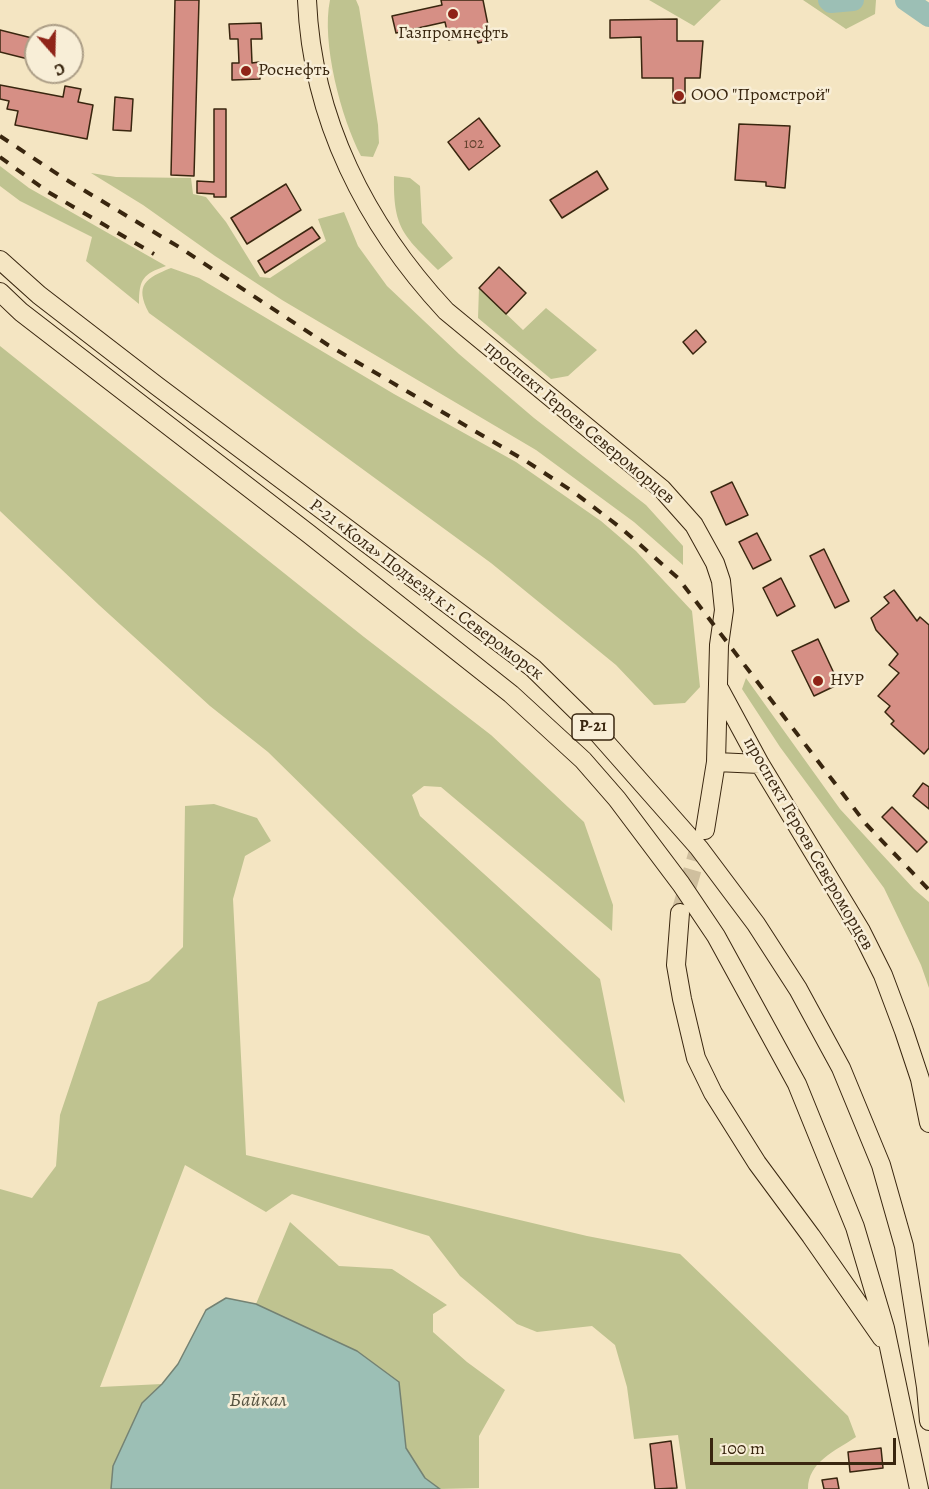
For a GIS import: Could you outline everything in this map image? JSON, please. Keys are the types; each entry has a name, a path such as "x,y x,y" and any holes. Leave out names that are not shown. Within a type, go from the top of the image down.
{"main road":[{"name":"проспект Героев Североморцев","path":"307,0 308,26 317,82 329,120 343,158 371,210 397,250 427,290 447,311 662,489 694,525 715,563 721,581 724,610 719,645 718,687 759,764 861,931 883,975 920,1079 929,1123"},
{"name":"Р-21 «Кола» Подъезд к г. Североморск","path":"0,260 39,295 130,365 533,668 587,721 699,848 756,924 792,980 841,1068 880,1165 904,1246 929,1420"},
{"name":"Р-21 «Кола» Подъезд к г. Североморск","path":"0,292 21,312 309,534 510,694 583,760 617,799 681,884 716,936 797,1084 855,1227 889,1349 919,1489"},
{"path":"705,830 716,762 718,687"},
{"path":"716,762 759,764"},
{"path":"680,913 676,965 696,1058 713,1093 757,1163 812,1236 889,1349"}],"green space":[{"path":"330,0 356,0 359,7 378,125 379,143 373,157 361,156 346,122 340,101 328,37"},
{"path":"649,0 721,0 694,26"},
{"path":"803,0 876,0 875,14 846,29"},
{"path":"0,166 29,188 166,266 147,275 141,283 139,304 86,261 92,237 20,201 0,186"},
{"path":"91,173 116,177 191,178 193,194 206,197 226,222 260,277 270,278 326,241 318,219 344,212 358,246 387,286 459,354 534,418 646,505 683,546 683,565 634,522 536,450 282,300 143,205"},
{"path":"394,176 410,178 420,186 422,223 453,258 438,270 408,239 402,229 396,208"},
{"path":"171,268 199,278 394,394 516,462 601,521 636,551 692,611 700,687 685,703 654,705 616,665 491,563 149,313 143,296 145,284 155,275"},
{"path":"479,288 523,330 546,308 597,350 568,376 551,379 478,318"},
{"path":"0,346 364,637 491,735 584,822 613,905 612,931 441,787 424,786 412,795 420,816 600,979 625,1103 268,752 210,706 0,511"},
{"path":"746,678 840,809 914,889 929,902 929,988 921,965 884,888 780,747 742,689"},
{"path":"214,804 257,818 271,841 245,856 233,899 246,1155 587,1236 680,1254 848,1416 856,1437 818,1464 809,1480 808,1489 686,1489 678,1435 634,1439 627,1387 615,1345 592,1326 537,1332 517,1324 460,1276 429,1236 292,1194 266,1212 185,1165 100,1387 162,1384 142,1403 113,1466 111,1489 0,1489 0,1189 32,1198 56,1166 60,1115 98,1002 149,981 183,947 185,806"},
{"path":"290,1222 339,1266 392,1269 447,1305 433,1314 433,1332 467,1362 505,1390 479,1436 479,1488 440,1489 425,1478 406,1448 398,1382 357,1351 256,1304"}],"water":[{"name":"Байкал","path":"226,1298 256,1304 357,1351 399,1382 406,1448 425,1478 440,1489 111,1489 113,1466 142,1403 162,1384 178,1364 206,1310"}],"building":[{"path":"175,0 199,0 194,176 171,175"},
{"path":"441,0 483,0 491,40 478,43 476,35 449,40 445,22 396,33 392,16 442,5"},
{"path":"677,19 677,41 703,41 700,78 685,78 685,103 673,103 673,78 642,78 641,37 610,38 610,20"},
{"path":"261,23 262,39 251,39 252,63 259,62 260,79 232,80 232,63 239,63 238,39 230,39 229,24"},
{"path":"0,30 24,36 24,58 0,52"},
{"path":"0,85 63,97 65,86 81,89 78,102 93,105 87,139 15,125 18,111 7,109 9,101 0,99"},
{"path":"115,97 133,99 131,131 113,130"},
{"path":"214,109 226,109 226,197 197,193 197,181 214,182"},
{"path":"479,118 500,146 469,170 448,142"},
{"path":"739,124 790,126 785,188 766,186 766,182 735,180"},
{"path":"597,171 608,189 562,218 550,200"},
{"path":"286,184 301,210 247,244 231,218"},
{"path":"312,227 320,238 265,273 258,261"},
{"path":"499,267 526,293 506,314 479,288"},
{"path":"696,330 706,342 693,354 683,342"},
{"path":"732,482 748,515 726,525 711,492"},
{"path":"757,533 771,560 753,569 739,542"},
{"path":"824,549 849,601 835,608 810,556"},
{"path":"781,578 795,606 777,616 763,588"},
{"path":"894,590 917,621 920,617 929,625 929,748 924,754 891,724 894,721 885,712 890,706 878,696 899,673 889,665 898,654 876,630 871,618 889,603 884,597"},
{"path":"818,639 839,684 814,696 792,651"},
{"path":"923,783 929,787 929,809 913,796"},
{"path":"892,807 927,842 917,852 882,817"},
{"path":"671,1441 677,1488 655,1489 650,1444"},
{"path":"881,1448 883,1468 850,1472 848,1452"},
{"path":"837,1478 839,1489 824,1489 822,1480"}],"waterway":[{"path":"829,0 831,2 853,0"},
{"path":"906,0 929,16"}],"tunnel":[{"path":"680,913 702,837"}],"railway":[{"path":"0,136 65,179 179,247 328,345 526,461 575,493 621,528 678,578 866,824 929,890"},
{"path":"0,157 48,192 154,254"}],"place":[{"name":"Газпромнефть","path":"453,14"},
{"name":"Роснефть","path":"246,71"},
{"name":"ООО \"Промстрой\"","path":"679,96"},
{"name":"НУР","path":"818,681"}]}
